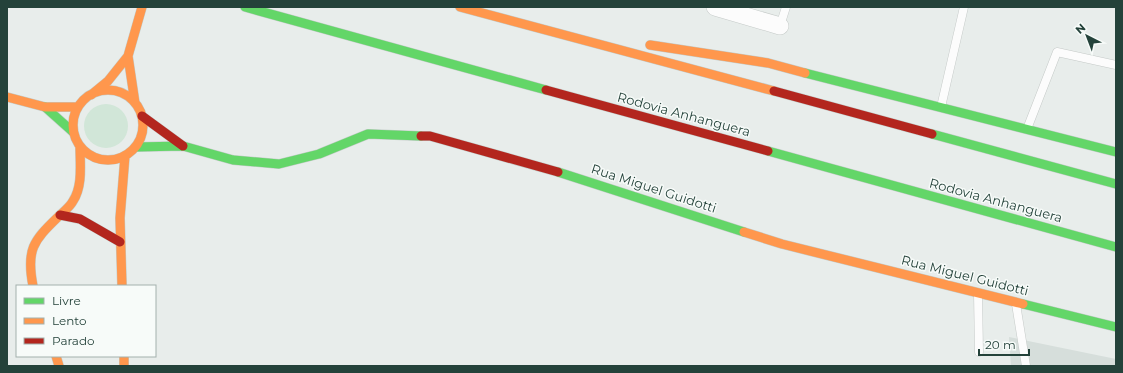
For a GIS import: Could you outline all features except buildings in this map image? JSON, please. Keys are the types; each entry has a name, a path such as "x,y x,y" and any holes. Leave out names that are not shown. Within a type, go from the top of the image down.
{"main road":[{"path":"73,132 73,119 78,106 108,80 128,56 142,7"},
{"name":"Rodovia Anhanguera","path":"245,7 1116,246"},
{"path":"460,7 566,34 1116,184"},
{"path":"566,34 628,42"},
{"path":"643,44 768,63 1116,152"},
{"path":"80,147 93,157 109,160 125,156 136,147 142,132 142,116 135,103 128,56"},
{"path":"91,95 106,90 112,91 122,93 135,103"},
{"path":"7,97 45,107 78,106"},
{"path":"33,285 30,272 29,250 39,235 73,202 80,181 80,147 73,132 45,107"},
{"name":"Rua Miguel Guidotti","path":"142,116 183,146"},
{"name":"Rua Miguel Guidotti","path":"136,147 183,146 234,160 279,164 319,154 368,134 430,136 584,180 782,244 1116,326"},
{"path":"122,285 120,218 125,156"},
{"path":"60,215 80,219 120,242"}],"street":[{"path":"715,7 780,26"}],"lane":[{"path":"780,26 786,7"},
{"path":"941,108 964,7"},
{"path":"1027,130 1057,52 1116,65"},
{"path":"978,292 979,352"},
{"path":"1016,301 1026,366"}],"shaded area":[{"path":"1009,337 1116,359 1116,366 1011,366"}],"green space":[{"path":"106,104 118,108 124,114 128,126 124,138 118,144 106,148 94,144 88,138 84,126 88,114 94,108"}],"traffic: fast":[{"path":"245,7 546,90"},
{"path":"805,73 1116,152"},
{"path":"45,107 73,132"},
{"path":"136,147 183,146 233,160 279,164 319,154 368,134 421,136"},
{"path":"932,134 1116,184"},
{"path":"768,151 1116,247"},
{"path":"558,172 744,232"},
{"path":"1023,304 1116,327"}],"traffic: slow":[{"path":"91,95 108,81 128,56 142,7"},
{"path":"460,7 774,91"},
{"path":"650,45 768,63 805,73"},
{"path":"128,56 135,103"},
{"path":"108,90 121,93 133,100 140,112 143,125 140,138 133,150 121,157 108,160 95,157 83,150 76,138 73,125 76,112 83,100 95,93 108,90"},
{"path":"7,97 45,107 78,107"},
{"path":"33,285 30,263 31,255 37,240 49,225 70,205 76,195 80,182 80,147"},
{"path":"122,285 120,218 125,156"},
{"path":"744,232 782,244 1023,304"},
{"path":"56,357 59,366"},
{"path":"124,357 124,366"}],"traffic: jam":[{"path":"546,90 768,151"},
{"path":"774,91 932,134"},
{"path":"142,116 183,146"},
{"path":"421,136 430,136 558,172"},
{"path":"60,215 80,219 120,242"}]}
